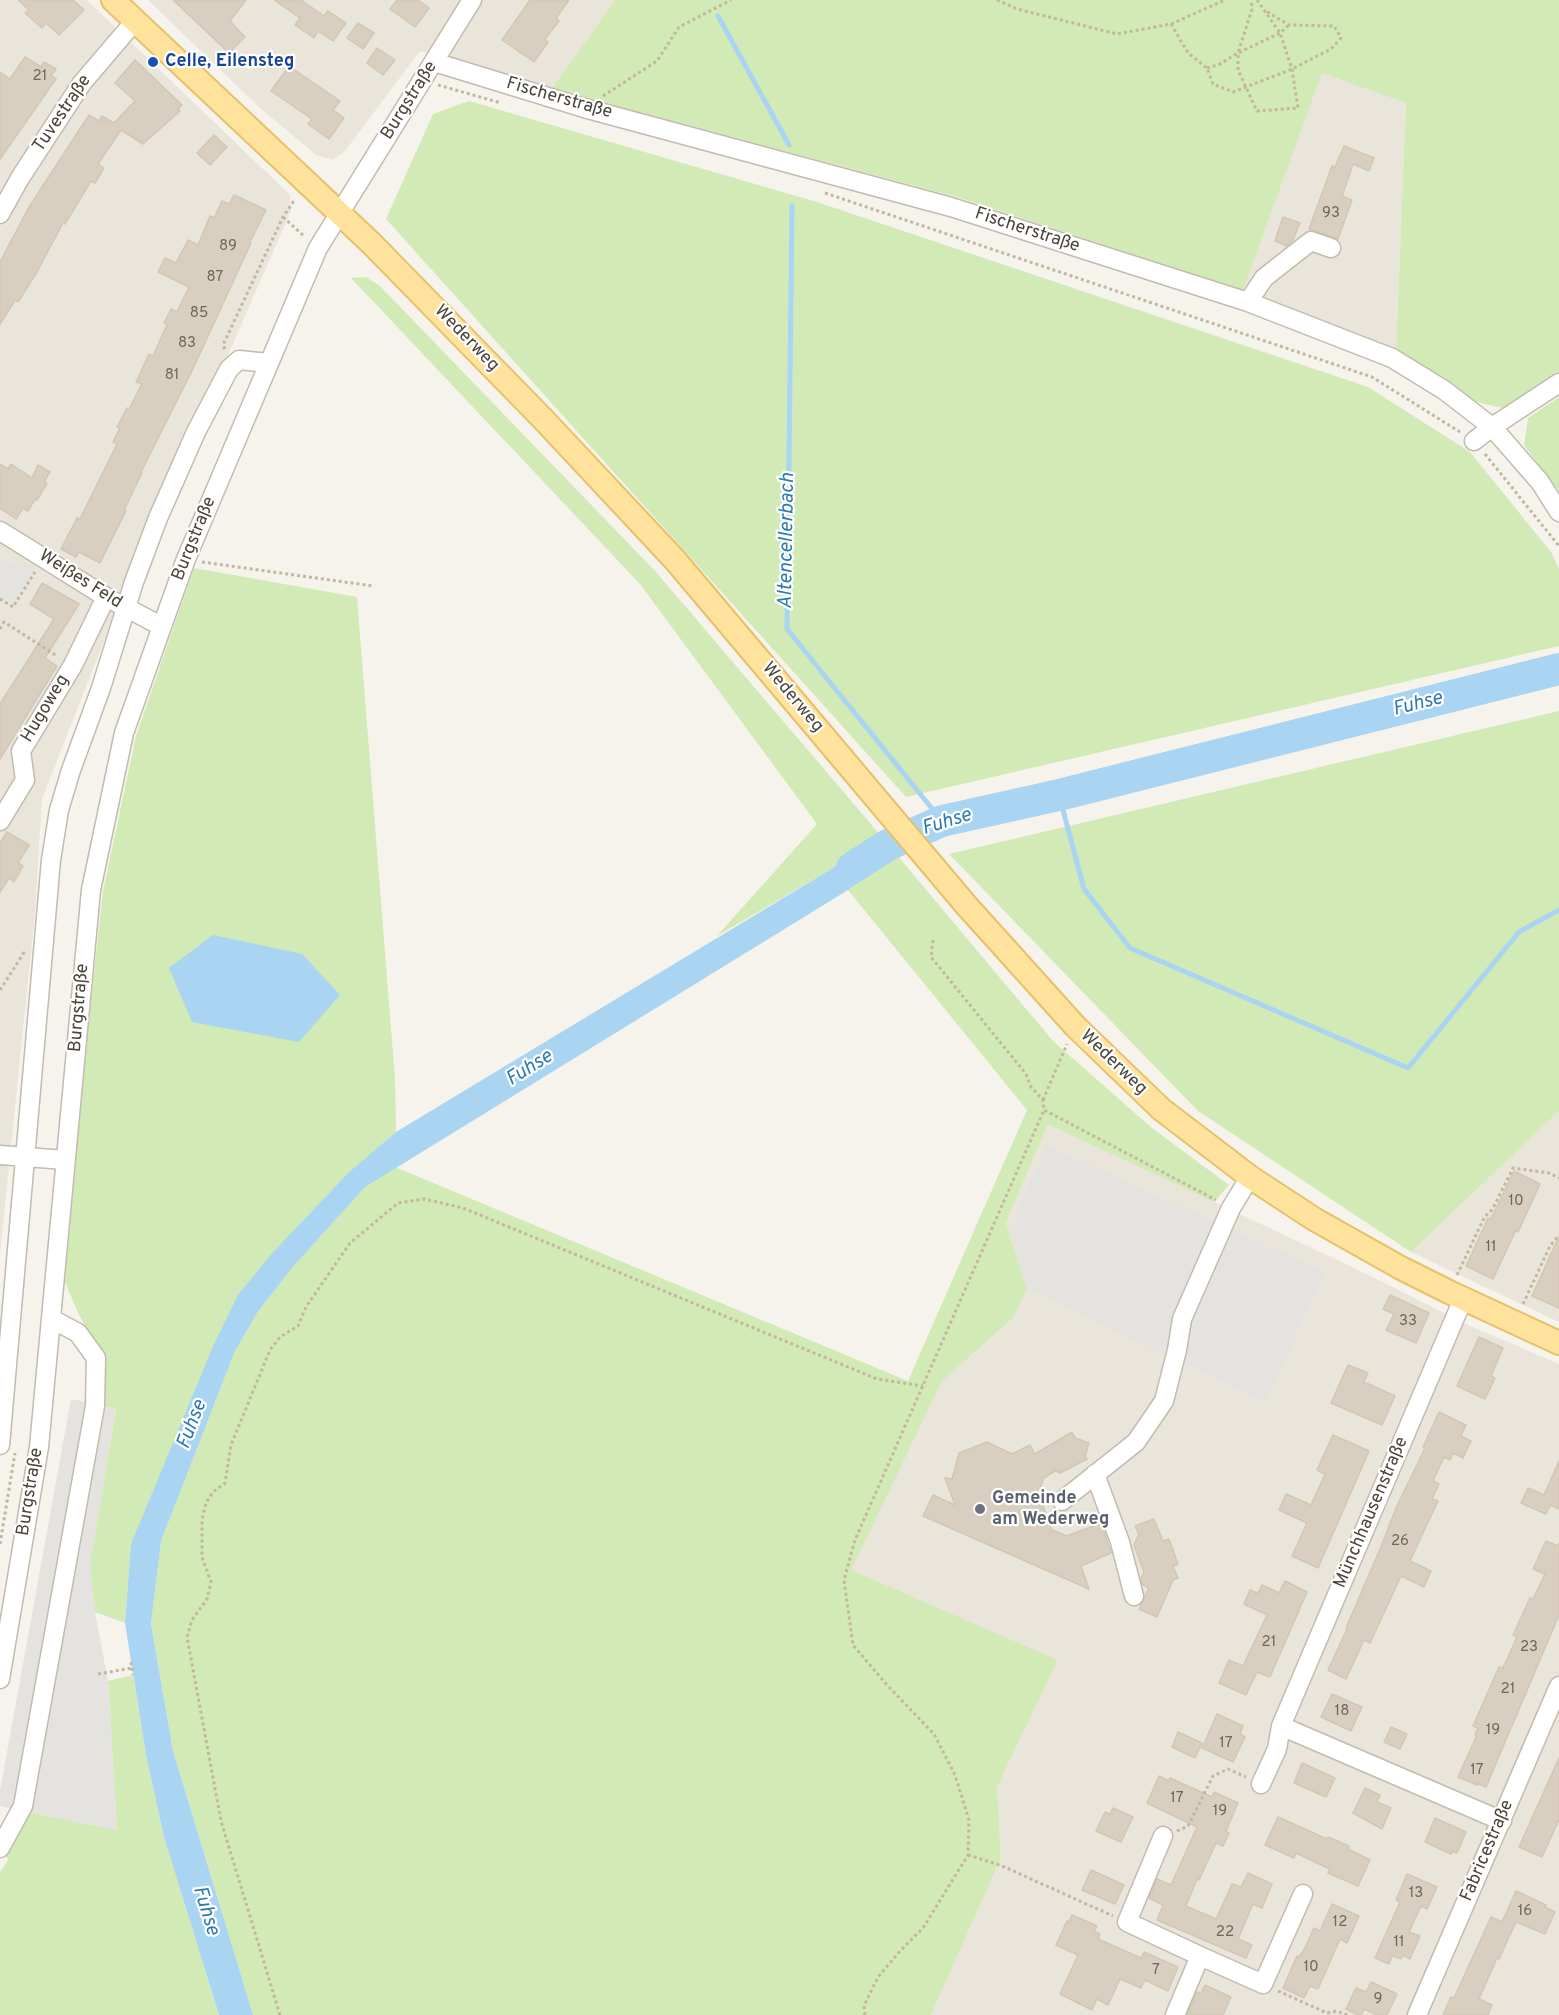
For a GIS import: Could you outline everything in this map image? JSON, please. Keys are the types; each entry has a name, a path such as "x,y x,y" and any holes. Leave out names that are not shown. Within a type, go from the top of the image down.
{"main road":[{"name":"Wederweg","path":"113,0 424,296 667,551 966,905 1075,1026 1161,1109 1250,1178 1349,1239 1456,1296 1559,1343"}],"street":[{"name":"Burgstraße","path":"0,1680 3,1649 39,1447 91,890 124,733 160,626 186,559 318,248 472,0"},
{"name":"Tuvestraße","path":"0,214 20,178 82,83 135,21"},
{"name":"Fischerstraße","path":"434,62 584,108 951,207 1248,303 1392,358 1444,390 1492,427 1540,482 1559,512"},
{"path":"1248,303 1264,278 1311,241 1331,248"},
{"path":"0,1445 51,860 59,810 70,770 101,688 158,518 196,432 229,369 239,360 268,363"},
{"path":"1474,441 1559,383"},
{"name":"Weißes Feld","path":"0,531 126,609 160,626"},
{"name":"Hugoweg","path":"0,821 25,780 21,751 73,665 106,597"},
{"path":"0,1155 65,1160"},
{"path":"1062,1502 1136,1443 1164,1401 1182,1319 1231,1208 1250,1178"},
{"name":"Münchhausenstraße","path":"1261,1784 1277,1749 1281,1726 1456,1296"},
{"path":"0,1848 23,1806 95,1406 96,1358 78,1333 52,1319"},
{"path":"1095,1474 1120,1542 1134,1596"},
{"name":"Fabricestraße","path":"1417,2015 1559,1686"},
{"path":"1281,1726 1502,1821"},
{"path":"1163,1836 1127,1922 1263,1984 1303,1894"},
{"path":"1175,2015 1200,1956"}],"path":[{"path":"584,108 657,61 679,27 731,0"},
{"path":"997,0 1017,9 1117,34 1171,24 1225,0"},
{"path":"1251,0 1252,9 1238,53 1238,70 1245,87 1257,111 1298,108 1292,69 1280,33 1257,0"},
{"path":"1171,24 1188,53 1207,68 1213,84 1233,92 1292,69 1331,49 1341,38 1334,26 1289,25 1264,10"},
{"path":"1207,68 1220,64 1280,33 1289,25"},
{"path":"422,81 501,103"},
{"path":"229,369 224,345 284,217 306,183"},
{"path":"820,191 1372,376 1474,441 1559,546"},
{"path":"284,217 318,248"},
{"path":"0,599 13,607 44,558"},
{"path":"186,559 372,586"},
{"path":"0,629 4,622 73,665"},
{"path":"933,940 931,957 1026,1074 1031,1087 1043,1100"},
{"path":"0,990 29,944"},
{"path":"865,2015 864,2006 878,1977 923,1928 968,1855 969,1820 955,1775 934,1734 853,1645 844,1580 855,1540 1044,1110 1043,1100 1075,1026"},
{"path":"1044,1110 1231,1208"},
{"path":"1456,1296 1485,1216 1492,1209 1513,1168 1549,1173 1559,1178"},
{"path":"280,2015 221,1821 187,1637 192,1620 207,1599 211,1582 202,1557 202,1520 206,1503 213,1492 225,1483 231,1445 270,1350 280,1337 298,1326 306,1307 350,1243 398,1203 424,1199 463,1208 877,1379 922,1386"},
{"path":"1515,1323 1550,1246 1559,1234"},
{"path":"131,1662 134,1675"},
{"path":"98,1674 132,1668"},
{"path":"1163,1836 1188,1827 1213,1776 1228,1769 1261,1784"},
{"path":"968,1855 1000,1865 1127,1922"},
{"path":"1263,1984 1326,2013 1337,2011 1347,2015"}],"shaded area":[{"path":"0,0 87,0 290,195 291,211 115,613 42,799 35,912 0,1254"},
{"path":"148,0 615,0 552,89 420,51 345,151 333,160 316,155 259,107"},
{"path":"1322,72 1406,103 1396,351 1243,290"},
{"path":"0,558 18,569 23,562 35,568 13,603 0,595"},
{"path":"1559,1111 1559,1322 1411,1252"},
{"path":"1048,1123 1375,1278 1466,1324 1559,1364 1559,2015 931,2015 1001,1858 997,1787 1058,1660 850,1570 942,1381 1013,1318 1027,1289 1006,1222"},
{"path":"1047,1145 1325,1272 1266,1402 1027,1289 1010,1230"},
{"path":"71,1399 116,1408 90,1565 95,1612 108,1681 117,1830 0,1806 0,1791"}],"green space":[{"path":"615,0 1559,0 1559,373 1530,395 1502,408 1469,400 1396,351 1406,103 1322,73 1243,290 957,197 552,89"},
{"path":"469,101 817,202 1368,387 1470,452 1551,552 1559,569 1559,646 906,797 386,219 433,114"},
{"path":"366,277 380,286 656,572 882,837 717,936 817,824 640,584 351,278"},
{"path":"1559,397 1559,491 1524,445 1528,418"},
{"path":"194,568 357,597 395,1079 396,1132 349,1172 274,1251 131,1544 125,1623 95,1612 89,1565 116,1409 104,1406 104,1358 79,1315 65,1282 86,1046 103,891 136,736"},
{"path":"1559,711 1559,1111 1411,1252 1198,1111 949,854"},
{"path":"897,855 1053,1041 1152,1128 1229,1185 1214,1202 1048,1124 1006,1222 1027,1289 1013,1318 942,1381 851,1570 1058,1660 997,1787 1001,1858 931,2015 253,2015 173,1751 151,1624 161,1541 235,1351 257,1313 291,1269 365,1187 395,1167 908,1381 1027,1110 848,890"},
{"path":"133,1675 146,1755 164,1837 219,2015 0,2015 0,1872 9,1859 3,1855 29,1812 117,1830 108,1681"}],"water":[{"path":"882,837 897,855 848,890 365,1187 291,1269 257,1313 235,1351 161,1541 151,1624 173,1751 253,2015 219,2015 164,1837 146,1755 125,1623 131,1544 214,1344 238,1295 274,1251 349,1172 396,1132"},
{"path":"213,935 302,954 340,995 299,1042 192,1022 169,968"}],"building":[{"path":"18,0 73,0 84,10 59,35 46,23 42,28 25,13 29,10"},
{"path":"173,0 246,0 230,21 245,37 229,53"},
{"path":"274,0 301,0 324,16 328,11 346,23 333,41 318,31 314,38 295,25 300,18"},
{"path":"397,0 418,0 429,8 415,27 390,9"},
{"path":"530,0 569,0 556,18 559,21 545,39 548,42 534,62 502,40"},
{"path":"358,23 374,33 363,49 347,38"},
{"path":"377,48 395,60 383,75 367,63"},
{"path":"25,57 41,67 44,62 56,69 51,76 56,79 0,159 0,72 10,79"},
{"path":"135,60 182,105 178,109 180,111 143,144 121,130 98,164 104,168 95,183 91,181 65,224 63,223 18,302 15,300 0,324 0,262 29,207 89,115 99,121 102,116 114,123 135,101 115,83"},
{"path":"289,66 340,101 333,110 344,118 329,139 308,124 312,119 271,91"},
{"path":"214,135 227,147 210,165 197,153"},
{"path":"1344,146 1374,158 1369,171 1353,164 1342,196 1352,200 1338,239 1309,229 1332,166 1335,167"},
{"path":"234,195 266,210 100,563 79,552 76,557 61,549 77,518 80,519 117,444 113,442 120,428 117,427 142,384 136,382 149,354 153,356 167,325 164,323 171,309 177,312 189,287 158,272 165,258 176,263 188,240 198,245 210,216 214,218 222,201 229,204"},
{"path":"1283,217 1300,223 1293,240 1287,246 1275,241"},
{"path":"0,464 8,469 11,464 32,478 38,465 50,472 44,482 47,483 37,500 35,499 28,511 23,508 16,519 0,508"},
{"path":"42,583 79,604 45,658 57,666 0,759 0,704 54,619 30,604"},
{"path":"7,832 29,845 18,863 23,866 14,882 9,878 0,892 0,843"},
{"path":"1514,1171 1540,1184 1493,1279 1466,1266 1488,1218 1491,1219"},
{"path":"1559,1236 1559,1308 1532,1296"},
{"path":"1390,1295 1429,1313 1416,1343 1386,1330 1394,1314 1383,1309"},
{"path":"1479,1337 1503,1348 1491,1376 1495,1378 1485,1399 1457,1386"},
{"path":"1348,1365 1368,1373 1364,1382 1395,1396 1382,1425 1331,1403"},
{"path":"1439,1412 1466,1425 1461,1436 1471,1441 1463,1458 1453,1453 1450,1460 1444,1457 1433,1481 1439,1484 1432,1499 1438,1501 1410,1561 1431,1571 1424,1587 1401,1576 1370,1643 1364,1640 1346,1679 1328,1670"},
{"name":"Gemeinde am Wederweg","path":"1072,1432 1075,1438 1089,1443 1085,1456 1087,1459 1060,1473 1055,1471 1044,1478 1038,1493 1052,1530 1067,1536 1101,1523 1111,1553 1081,1566 1089,1589 923,1516 933,1495 955,1505 945,1478 952,1479 959,1453 987,1442 1012,1454 1030,1445 1035,1454"},
{"path":"1333,1435 1369,1451 1318,1568 1292,1556 1307,1523 1279,1510 1286,1494 1311,1505 1325,1474 1317,1470"},
{"path":"1559,1461 1559,1509 1550,1505 1546,1514 1521,1503 1528,1488 1544,1495"},
{"path":"1154,1519 1163,1541 1169,1539 1178,1564 1173,1566 1178,1578 1173,1580 1157,1617 1139,1609 1149,1588 1142,1584 1141,1579 1144,1572 1134,1545 1139,1534 1135,1526"},
{"path":"1546,1541 1558,1546 1559,1543 1559,1615 1486,1787 1477,1785 1458,1777 1477,1735 1475,1734 1478,1728 1473,1726 1499,1667 1503,1668 1517,1637 1513,1635 1530,1598 1533,1599 1545,1574 1533,1569"},
{"path":"1285,1581 1307,1592 1270,1677 1257,1672 1246,1695 1219,1683 1229,1660 1243,1666 1267,1615 1244,1604 1250,1590 1258,1593 1262,1585 1279,1593"},
{"path":"1332,1694 1362,1707 1351,1731 1321,1717"},
{"path":"1217,1714 1243,1726 1240,1734 1245,1737 1233,1762 1202,1748"},
{"path":"1391,1727 1407,1734 1400,1749 1384,1742"},
{"path":"1178,1732 1202,1743 1195,1758 1172,1747"},
{"path":"1559,1758 1559,1820 1542,1857 1519,1847"},
{"path":"1302,1763 1335,1778 1326,1797 1294,1783"},
{"path":"1159,1776 1169,1781 1170,1778 1212,1797 1214,1792 1238,1803 1226,1831 1229,1833 1223,1846 1216,1843 1186,1906 1216,1919 1232,1884 1241,1887 1248,1873 1272,1884 1262,1908 1253,1904 1238,1939 1252,1945 1246,1958 1157,1920 1163,1905 1149,1898 1157,1879 1171,1885 1197,1827 1147,1803"},
{"path":"1365,1788 1380,1795 1377,1802 1391,1808 1382,1829 1353,1813"},
{"path":"1113,1808 1133,1817 1121,1842 1096,1831 1105,1812 1110,1814"},
{"path":"1278,1817 1327,1839 1328,1837 1349,1846 1348,1849 1370,1860 1358,1886 1328,1873 1330,1869 1296,1853 1294,1858 1265,1845"},
{"path":"1435,1818 1466,1832 1457,1853 1453,1851 1451,1854 1425,1842"},
{"path":"1091,1870 1124,1885 1115,1904 1082,1890"},
{"path":"1407,1874 1437,1887 1427,1909 1421,1906 1409,1932 1420,1936 1410,1959 1403,1955 1401,1959 1392,1956 1389,1964 1375,1958 1400,1902 1396,1900"},
{"path":"1516,1891 1546,1905 1545,1907 1555,1912 1545,1934 1516,1922 1479,1999 1492,2005 1488,2015 1443,2015 1451,1997 1454,1998 1491,1917 1502,1922"},
{"path":"1332,1904 1359,1916 1347,1943 1340,1939 1318,1989 1310,1986 1304,1998 1283,1988 1297,1956 1299,1957 1305,1948 1314,1928 1320,1931"},
{"path":"1072,1915 1097,1926 1094,1931 1100,1934 1098,1939 1141,1958 1144,1952 1178,1967 1168,1991 1145,1980 1141,1988 1120,1979 1108,2005 1097,1999 1092,2010 1060,1994 1078,1955 1056,1945"},
{"path":"1371,1982 1397,1994 1387,2015 1377,2015 1364,2009 1361,2015 1358,2015 1346,2009 1356,1988 1366,1992"},
{"path":"1205,1985 1231,1997 1223,2015 1187,2015 1197,1992 1201,1993"}],"waterway":[{"name":"Altencellerbach","path":"718,16 789,145"},
{"name":"Altencellerbach","path":"792,206 787,629 942,821"},
{"name":"Fuhse","path":"852,868 888,845 942,821 1059,795 1559,669"},
{"path":"1059,795 1084,889 1130,948 1408,1068 1519,932 1559,910"}],"place":[{"name":"Celle, Eilensteg","path":"153,62"},
{"name":"Gemeinde am Wederweg","path":"980,1509"}]}
